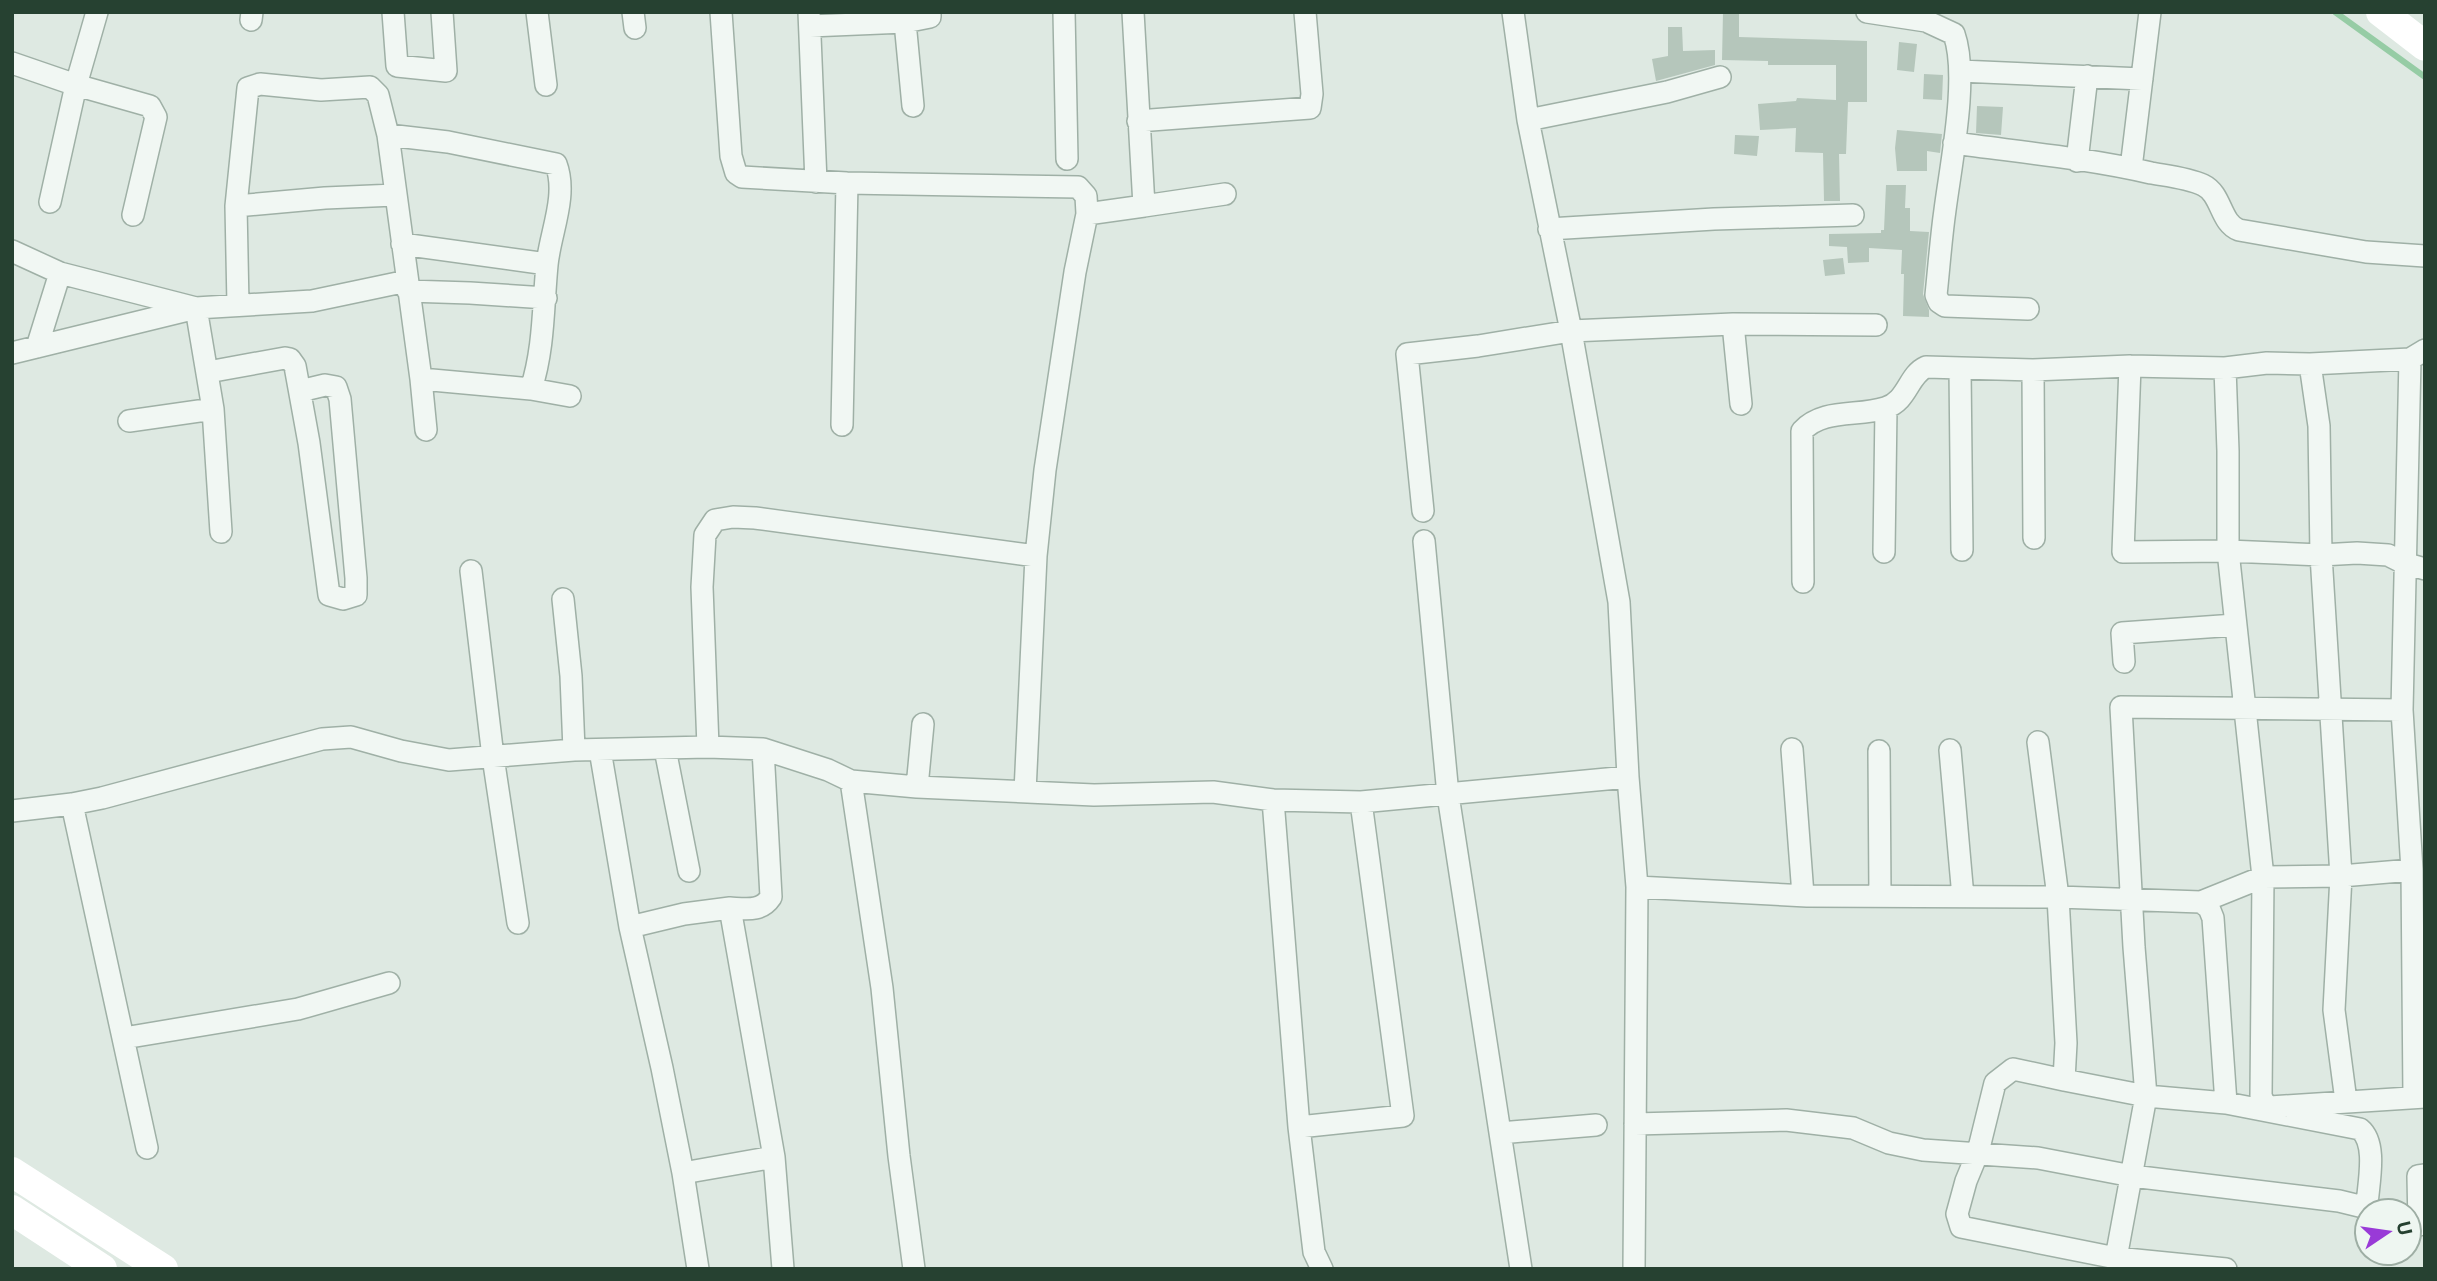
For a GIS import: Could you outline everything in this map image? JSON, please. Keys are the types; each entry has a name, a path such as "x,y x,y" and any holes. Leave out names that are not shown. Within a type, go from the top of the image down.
{"main road":[{"path":"2388,15 2425,46"},
{"path":"12,1172 163,1269"},
{"path":"12,1210 102,1269"}],"street":[{"path":"50,202 76,85 97,12"},
{"path":"393,12 397,66 446,71 442,12"},
{"path":"537,12 545,85"},
{"path":"721,12 731,156 736,173 742,177 846,183 1078,187 1086,196 1087,214 1075,272 1045,470 1036,556 1025,792"},
{"path":"816,182 810,19 905,22 930,17 930,12"},
{"path":"1064,12 1067,159"},
{"path":"1133,12 1144,206"},
{"path":"1138,121 1310,108 1312,94 1306,12"},
{"path":"1513,12 1528,120 1571,331 1619,602 1637,887 1634,1269"},
{"path":"1867,12 1926,21 1954,34 1959,48 1960,71 1954,143 1936,295 1939,302 1945,306 2028,309"},
{"path":"2131,168 2150,12"},
{"path":"905,22 913,106"},
{"path":"12,63 150,106 154,111 156,117 133,215"},
{"path":"1960,71 2141,79"},
{"path":"2077,161 2087,76"},
{"path":"1528,120 1667,92 1720,77"},
{"path":"239,305 236,206 248,88 253,85 321,90 370,87 378,95 388,135 426,430"},
{"path":"388,135 448,142 556,164 561,186 547,264 538,367 531,389"},
{"path":"1954,143 2131,168 2207,187 2215,196 2230,225 2239,230 2367,252 2425,256"},
{"path":"842,425 846,183"},
{"path":"1087,214 1225,194"},
{"path":"236,206 395,195"},
{"path":"1549,229 1714,219 1853,215"},
{"path":"402,244 547,264"},
{"path":"12,251 60,273 196,307"},
{"path":"37,347 60,273"},
{"path":"12,353 196,307 312,301 407,286 546,298"},
{"path":"196,307 213,409 221,532"},
{"path":"1733,324 1741,404"},
{"path":"1423,511 1407,354 1571,331 1733,324 1876,325"},
{"path":"1803,582 1802,431 1817,419 1886,408 1899,401 1919,370 1926,367 2034,370 2130,366 2225,368 2267,363 2310,364 2417,354 2416,506 2404,563 2402,710 2412,870 2419,1097 2270,1107 2263,1101 2260,1090 2263,877 2228,551 2225,368"},
{"path":"208,372 285,358 290,359 295,366 329,595 343,599 356,595 356,578 340,399 336,387 330,385 300,391"},
{"path":"2310,364 2319,426 2321,555 2341,876 2334,1010 2346,1101"},
{"path":"2130,366 2123,552 2228,551 2321,555 2357,553 2388,555 2425,569"},
{"path":"1960,369 1962,550"},
{"path":"2034,370 2034,538"},
{"path":"421,379 531,389 570,396"},
{"path":"1884,552 1886,408"},
{"path":"129,421 213,409"},
{"path":"708,747 702,587 705,535 715,520 755,517 1036,556"},
{"path":"1424,541 1448,795 1521,1269"},
{"path":"471,571 518,923"},
{"path":"563,599 574,750"},
{"path":"2124,662 2122,633 2235,625"},
{"path":"2116,1258 2146,1096 2131,898 2121,707 2402,710"},
{"path":"917,787 923,724"},
{"path":"12,811 72,804 322,739 351,737 401,751 449,760 574,750 708,747 764,749 851,781 917,787 1094,795 1213,792 1273,800 1361,802 1628,777"},
{"path":"2038,743 2058,897 2066,1043 2064,1080"},
{"path":"665,749 689,871"},
{"path":"630,927 684,914 730,908 754,910 766,905 771,897 764,749"},
{"path":"1793,749 1803,895"},
{"path":"600,750 630,927 683,1173 698,1269"},
{"path":"1950,750 1963,897"},
{"path":"1879,751 1880,897"},
{"path":"851,781 882,988 899,1156 914,1269"},
{"path":"1273,800 1298,1127 1314,1252 1322,1269"},
{"path":"1298,1127 1403,1116 1361,802"},
{"path":"72,804 147,1148"},
{"path":"1637,887 1803,895 2131,898 2155,902 2201,902 2263,877 2341,876 2412,870"},
{"path":"2201,902 2209,908 2213,918 2226,1103"},
{"path":"730,908 774,1157 783,1269"},
{"path":"124,1038 298,1009 388,983"},
{"path":"2225,1269 2116,1258 1961,1227 1957,1214 1978,1152 1995,1083 2013,1069 2146,1096 2226,1103 2360,1129 2367,1135 2371,1145 2373,1197"},
{"path":"1635,1124 1786,1120 1853,1128 1889,1143 1923,1150 2038,1158 2132,1176 2353,1204"},
{"path":"1500,1133 1595,1125"},
{"path":"683,1173 774,1157"},
{"path":"2418,1197 2418,1176 2425,1175"}],"building":[{"path":"1723,12 1739,12 1739,37 1867,41 1867,102 1848,102 1846,154 1839,154 1840,201 1824,201 1823,153 1795,152 1796,128 1760,130 1758,104 1796,101 1797,98 1836,100 1836,65 1768,65 1768,61 1722,60"},
{"path":"1668,27 1682,27 1683,51 1715,50 1715,65 1656,81 1652,59 1668,56"},
{"path":"1899,42 1917,44 1914,72 1897,70"},
{"path":"1924,74 1943,75 1942,100 1923,99"},
{"path":"1977,106 2003,107 2001,135 1976,133"},
{"path":"1897,130 1942,134 1940,153 1927,151 1927,171 1897,171"},
{"path":"1735,135 1759,136 1757,156 1734,154"},
{"path":"1886,185 1906,185 1905,208 1910,208 1910,231 1929,232 1923,294 1929,317 1903,316 1902,250 1869,248 1869,262 1848,263 1847,247 1829,246 1829,234 1881,233 1881,230 1884,230"},
{"path":"1843,258 1845,274 1825,276 1823,260"}],"waterway":[{"path":"2335,12 2425,77"}]}
